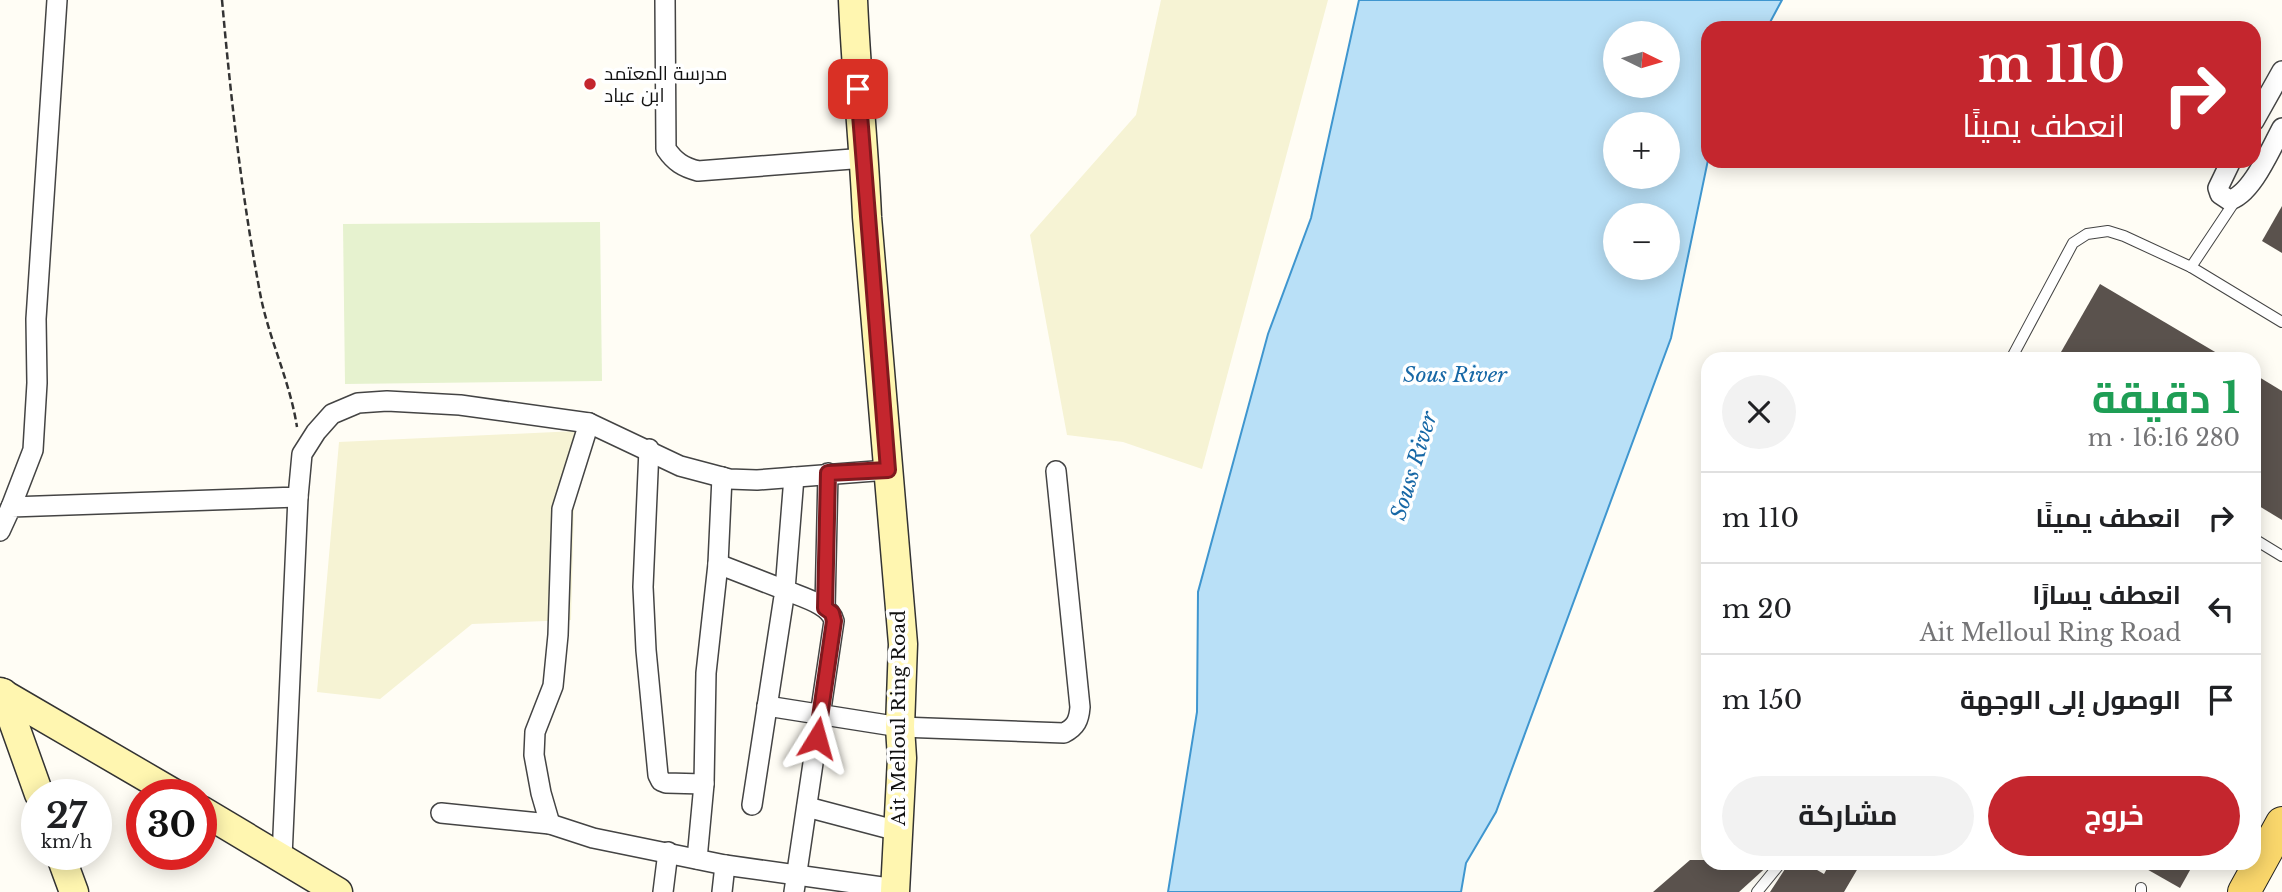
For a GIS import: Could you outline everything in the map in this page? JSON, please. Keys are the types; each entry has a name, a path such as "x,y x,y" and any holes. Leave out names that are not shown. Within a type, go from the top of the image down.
{"main road":[{"path":"2261,861 2282,823"},
{"path":"2266,892 2282,863"},
{"path":"2244,892 2256,870"}],"street":[{"path":"0,531 33,450 37,383 36,319 57,0"},
{"path":"665,0 666,149 673,159 684,167 698,171 865,158"},
{"name":"Ait Melloul Ring Road","path":"853,0 867,217 903,643 900,727 902,758 895,890"},
{"path":"2261,108 2282,71"},
{"path":"2261,165 2282,128"},
{"path":"2228,168 2218,188 2224,198 2237,198 2247,189 2259,168"},
{"path":"282,857 302,454 332,414 358,403 387,401 460,405 589,423 649,449 680,466 722,477 757,480 888,470"},
{"path":"550,824 534,755 535,732 553,686 558,635 562,509 589,423"},
{"path":"649,449 643,586 658,775 661,781 666,783 704,784"},
{"path":"767,706 900,727 1064,733 1072,729 1079,718 1080,706 1056,471"},
{"path":"825,608 828,473"},
{"path":"697,859 704,784 706,673 718,564 722,477"},
{"path":"752,804 785,590 794,477"},
{"path":"11,507 298,498"},
{"path":"718,564 825,608 832,613 834,621 795,883"},
{"path":"1,693 33,779"},
{"path":"1,693 149,779"},
{"path":"807,807 898,831"},
{"path":"442,813 550,824 593,838 668,852 795,883 895,890"},
{"path":"217,819 338,892"},
{"path":"663,892 668,852"},
{"path":"722,892 725,865"},
{"path":"66,870 74,892"}],"lane":[{"path":"2191,267 2237,198"},
{"path":"2012,352 2073,243 2087,234 2108,231 2191,267 2282,322"},
{"path":"2261,543 2282,556"},
{"path":"1758,892 1774,870"}],"path":[{"path":"222,0 233,129 262,301 289,390 302,454"}],"shaded area":[{"path":"1161,0 1328,0 1202,469 1123,442 1067,435 1030,235 1136,115"},
{"path":"576,431 571,620 472,624 380,699 317,692 339,442"}],"green space":[{"path":"600,222 602,381 345,384 343,224"}],"water":[{"name":"Sous River","path":"1359,0 1782,0 1771,21 1701,21 1701,168 1706,168 1671,338 1496,812 1466,863 1461,892 1168,892 1197,712 1198,592 1268,334 1311,218"}],"building":[{"path":"2282,206 2282,253 2262,241"},
{"path":"2100,284 2215,352 2061,352"},
{"path":"2261,378 2282,391 2282,520 2261,507"},
{"path":"1690,860 1701,860 1701,870 1763,870 1739,892 1653,892"},
{"path":"1784,870 1817,870 1824,874 1826,870 1857,870 1844,892 1770,892"},
{"path":"2148,870 2190,870 2180,888"}],"place":[{"name":"مدرسة المعتمد ابن عباد","path":"590,84"}],"route":[{"path":"817,738 834,621 832,613 825,608 828,473 888,470 858,89"}],"water label":[{"name":"Souss River","path":"1414,466"}]}
